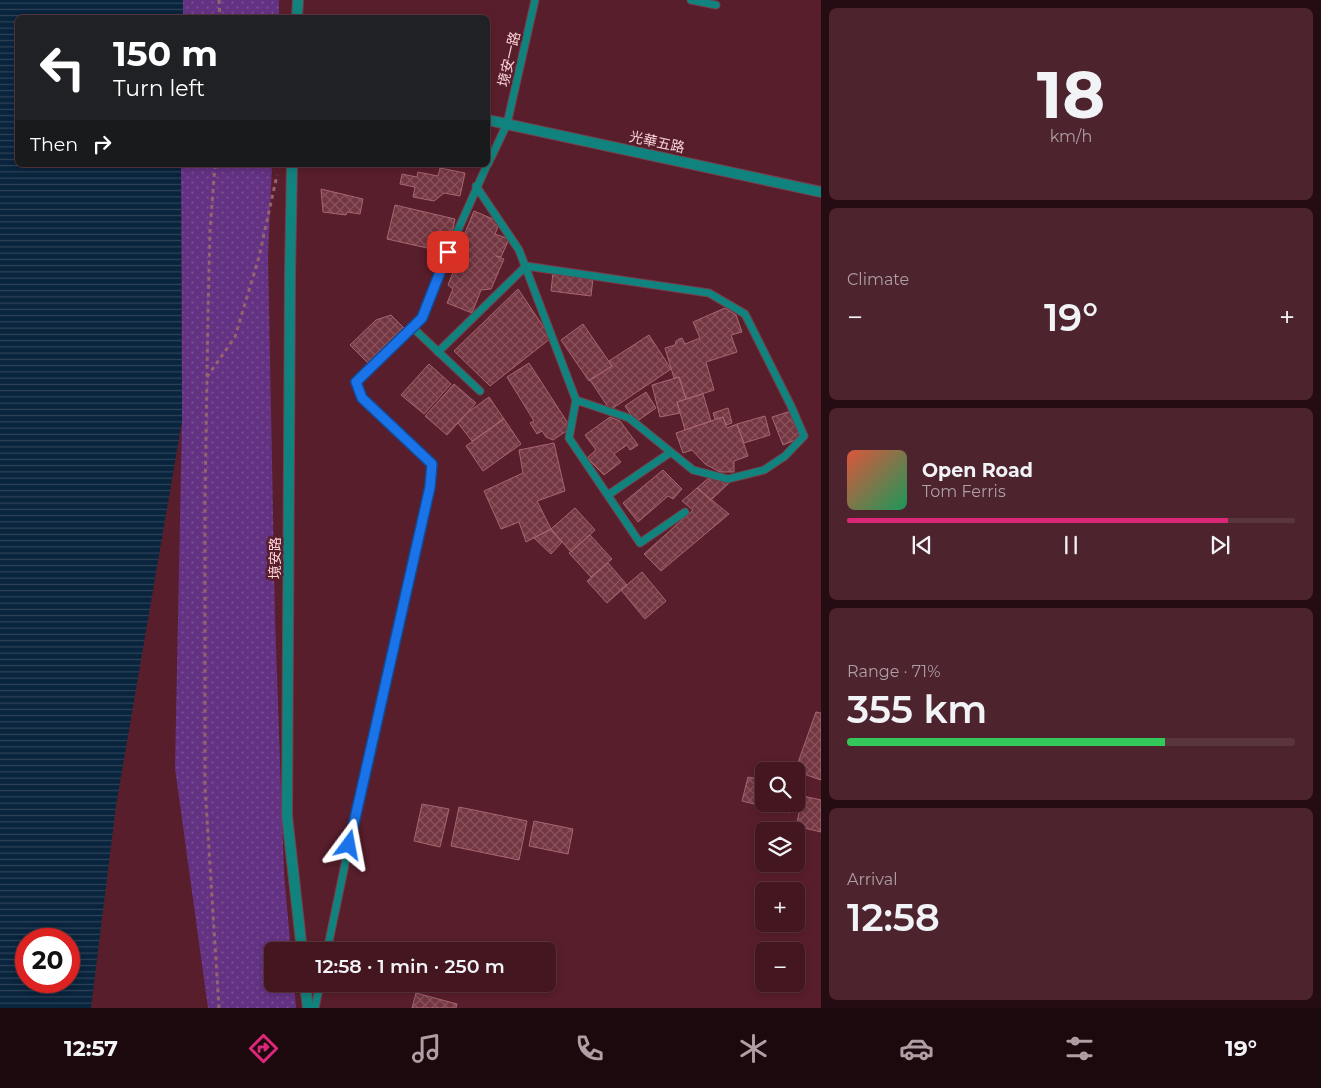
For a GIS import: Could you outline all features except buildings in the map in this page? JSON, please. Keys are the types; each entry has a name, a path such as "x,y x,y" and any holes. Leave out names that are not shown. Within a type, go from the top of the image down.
{"street":[{"path":"297,15 298,0"},
{"name":"光華五路","path":"490,120 821,192"},
{"name":"境安路","path":"292,167 287,816 301,942"},
{"path":"306,992 308,1008"}],"lane":[{"name":"境安一路","path":"490,158 507,124 536,0"},
{"path":"691,0 716,5"},
{"name":"境安一路","path":"329,942 430,487 432,464 362,398 356,382 422,318 441,268 486,167"},
{"path":"476,186 519,250 576,400 569,438 640,543 685,512"},
{"path":"438,352 526,266"},
{"path":"526,266 709,293 745,314 792,406 804,436 785,456 764,470 728,479 693,470 629,418 576,400"},
{"path":"412,328 480,391"},
{"path":"608,495 671,452"},
{"path":"315,1008 318,992"}],"path":[{"path":"219,0 220,15"},
{"path":"215,167 210,230 207,377 206,787 219,1008"},
{"path":"207,377 235,337 259,257 277,174"}],"shaded area":[{"path":"183,0 279,0 279,15 183,15"},
{"path":"181,167 272,167 268,256 275,618 284,874 290,942 264,942 264,992 295,992 296,1008 208,1008 175,768 182,421"}],"water":[{"path":"0,0 183,0 183,15 15,15 15,167 181,167 182,421 116,806 91,1008 0,1008"}],"route":[{"path":"349,845 430,487 432,464 362,398 356,382 422,318 448,252"}]}
